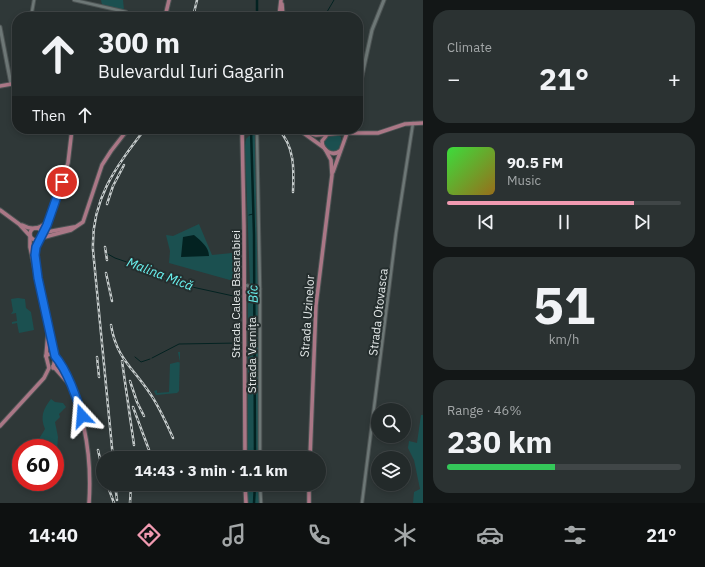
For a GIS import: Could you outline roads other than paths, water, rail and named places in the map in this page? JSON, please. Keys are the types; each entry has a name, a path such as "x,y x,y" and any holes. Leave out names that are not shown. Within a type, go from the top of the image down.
{"main road":[{"path":"165,12 169,0"},
{"path":"280,12 281,0"},
{"path":"281,0 282,12"},
{"path":"363,71 372,30 384,0"},
{"path":"0,27 11,84 0,86"},
{"path":"392,129 413,123 423,123"},
{"path":"363,134 382,133 408,124 412,125 412,128"},
{"path":"35,267 35,251 47,223 68,163 71,134"},
{"path":"41,235 71,230 80,224 84,219 105,160 124,134"},
{"name":"Strada Calea Basarabiei","path":"243,134 245,451"},
{"path":"243,144 247,134"},
{"path":"305,134 333,154 341,150"},
{"path":"312,134 330,135"},
{"path":"324,149 322,140 325,136 336,134 342,136 343,145"},
{"name":"Strada Uzinelor","path":"332,175 347,134"},
{"path":"345,140 349,135 356,134"},
{"name":"Strada Uzinelor","path":"310,451 316,305 332,175 331,160 324,149"},
{"path":"0,210 19,224 35,240 41,235 50,231 75,227"},
{"path":"0,426 50,373 56,361 30,247 31,231 47,223"},
{"path":"47,223 50,231"},
{"path":"19,224 35,228 41,235"},
{"path":"44,378 49,368 46,356 48,327"},
{"path":"46,356 50,353 55,356 59,362 72,389 82,416 89,453 89,503"},
{"path":"46,356 53,368 72,389"},
{"path":"53,368 59,362"},
{"path":"50,373 57,372"},
{"path":"61,376 64,372"},
{"path":"309,491 309,503"},
{"path":"242,503 245,494"},
{"path":"245,494 246,503"}],"street":[{"path":"32,12 34,0"},
{"path":"74,0 126,12"},
{"name":"Strada Otovasca","path":"362,503 396,233 413,123"},
{"name":"Strada Varnița","path":"258,134 260,451"},
{"path":"245,285 259,289"},
{"path":"260,491 261,503"}],"waterway":[{"name":"Bîc","path":"257,0 257,12"},
{"path":"327,12 334,0"},
{"name":"Bîc","path":"251,134 254,235 255,451"},
{"name":"Bîc","path":"249,215 253,214"},
{"name":"Malina Mică","path":"106,253 183,285 238,297"},
{"name":"Malina Mică","path":"248,299 254,300"},
{"path":"152,358 179,344 239,343"},
{"name":"Bîc","path":"249,343 255,344"},
{"path":"135,357 141,362 150,359"},
{"name":"Bîc","path":"254,503 255,491"}],"railway":[{"path":"194,12 197,0"},
{"path":"112,451 93,250 93,232 96,215 107,185 124,157 141,134"},
{"path":"282,134 288,143 292,159 293,192"},
{"path":"107,204 113,186 124,165"},
{"path":"105,247 107,260"},
{"path":"106,273 112,301"},
{"path":"111,325 113,336 121,354 153,397 173,438"},
{"path":"97,357 99,377"},
{"path":"122,361 134,445"},
{"path":"130,381 137,402 144,416"},
{"path":"133,407 149,450"},
{"path":"110,491 114,503"},
{"path":"116,491 117,500"},
{"path":"130,503 131,491"}]}
